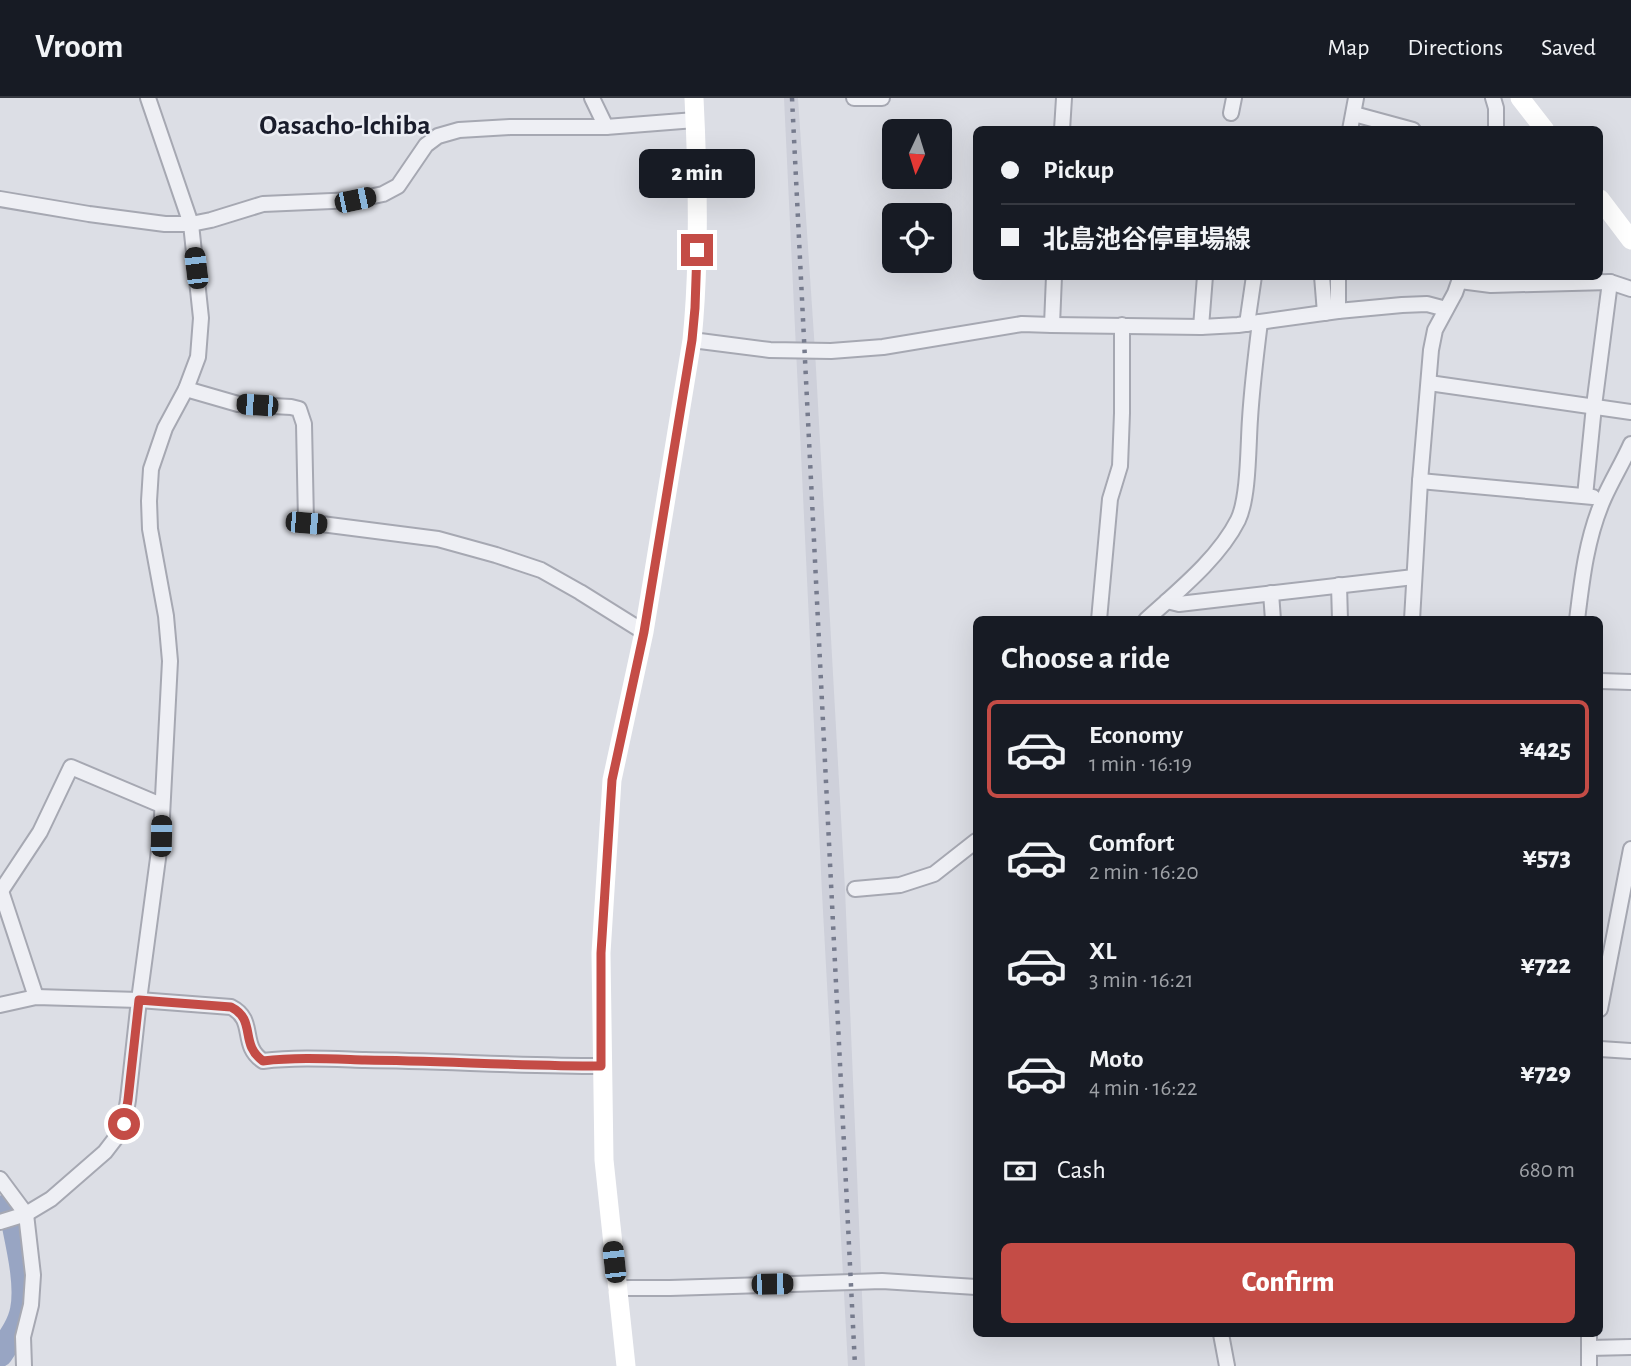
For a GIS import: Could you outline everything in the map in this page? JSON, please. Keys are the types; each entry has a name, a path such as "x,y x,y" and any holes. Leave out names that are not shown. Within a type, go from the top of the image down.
{"main road":[{"path":"626,1366 604,1160 601,953 612,780 644,632 692,340 697,250 694,98"},
{"path":"1520,98 1542,126"},
{"path":"1603,204 1631,240"}],"street":[{"path":"2,1221 22,1215 51,1199 105,1152 124,1124 128,1100 161,836 170,661 166,617 150,529 151,469 165,428 186,389 198,357 201,318 191,224 148,98"},
{"path":"592,98 606,127"},
{"path":"854,98 882,98"},
{"path":"1062,126 1064,98"},
{"path":"1231,113 1234,98"},
{"path":"1351,126 1356,98"},
{"path":"1493,98 1496,126"},
{"path":"1354,114 1398,126"},
{"path":"0,199 165,224 191,224 263,204 355,200 383,194 398,186 426,145 438,136 459,130 606,127 695,120"},
{"path":"1052,326 1054,280"},
{"path":"1201,327 1205,280"},
{"path":"1150,616 1200,568 1227,538 1239,518 1245,488 1252,381 1254,280"},
{"path":"1323,280 1331,312"},
{"path":"1331,312 1337,280"},
{"path":"1412,616 1431,350 1435,330 1460,280"},
{"path":"1466,280 1491,285 1610,282 1631,289"},
{"path":"1585,496 1610,282"},
{"path":"692,340 770,349 831,351 883,347 1022,324 1201,327 1427,304 1446,309"},
{"path":"1099,616 1110,499 1120,466 1122,325"},
{"path":"1429,383 1631,412"},
{"path":"186,389 238,404 291,407 299,410 304,424 306,523 438,539 507,559 541,570 644,632"},
{"path":"1577,616 1582,574 1591,534 1604,498 1626,468 1631,444"},
{"path":"1420,481 1604,498"},
{"path":"1167,601 1179,604 1414,576"},
{"path":"1339,585 1340,616"},
{"path":"1271,593 1273,616"},
{"path":"1603,681 1631,682"},
{"path":"36,997 0,890 40,832 71,767 161,805"},
{"path":"855,889 900,885 934,874 973,843"},
{"path":"1603,994 1631,849"},
{"path":"0,1004 36,997 139,1000 231,1007 240,1012 246,1021 249,1046 263,1061 391,1060 601,1066"},
{"path":"1603,1049 1631,1051"},
{"path":"0,1179 22,1215 33,1275 31,1305 23,1337 24,1366"},
{"path":"617,1288 872,1281 973,1287"},
{"path":"1222,1337 1227,1366"},
{"path":"1589,1366 1589,1341 1631,1347"}],"shaded area":[{"path":"784,98 798,98 815,351 845,889 865,1366 848,1366 822,893"}],"waterway":[{"path":"0,1209 11,1206 24,1285 23,1310 19,1322 0,1354"}],"railway":[{"path":"792,98 855,1366"}],"district":[{"name":"Oasacho-Ichiba","path":"345,126"}],"route":[{"path":"124,1124 139,1000 231,1007 240,1012 246,1021 249,1046 263,1061 391,1060 601,1066 601,953 612,780 644,632 692,340 697,250"}]}
